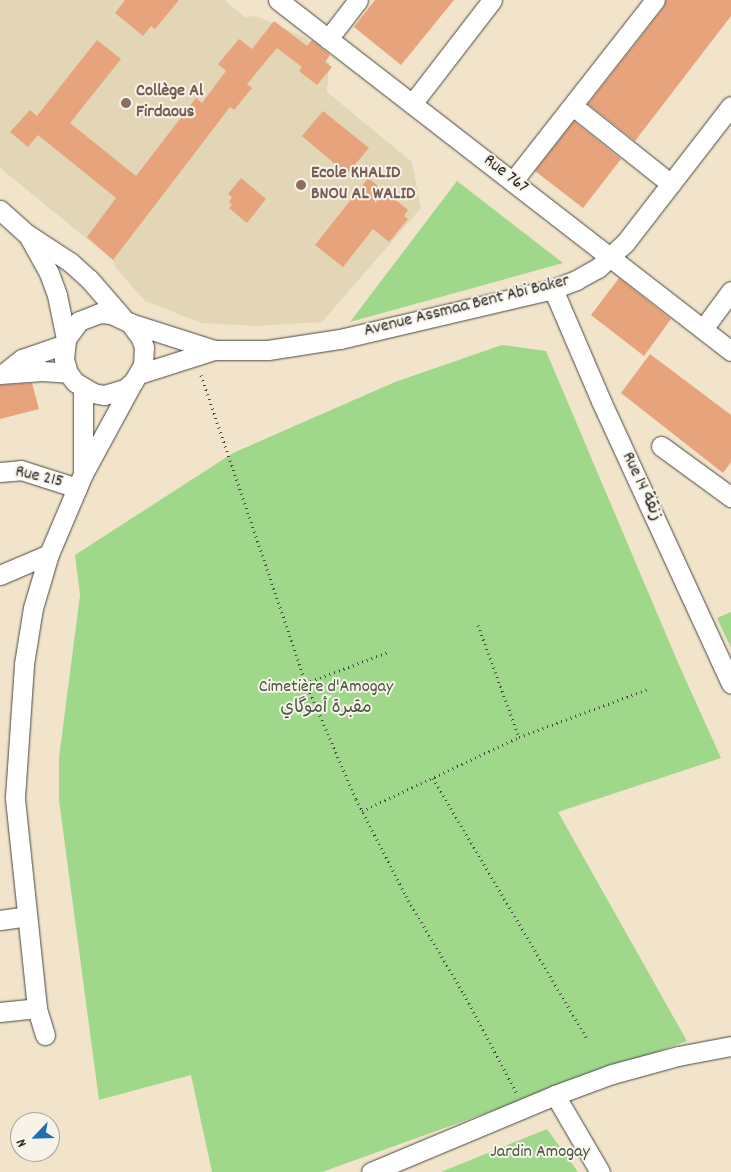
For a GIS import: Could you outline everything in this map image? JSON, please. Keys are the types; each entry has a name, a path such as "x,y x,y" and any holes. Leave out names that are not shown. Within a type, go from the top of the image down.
{"street":[{"name":"Rue 767","path":"278,0 513,180 610,259 731,350"},
{"path":"328,39 358,0"},
{"path":"412,104 492,0"},
{"path":"513,180 655,0"},
{"path":"573,106 670,184"},
{"name":"Avenue Assmaa Bent Abi Baker","path":"126,320 214,350 268,350 340,339 553,289 576,280 610,259 625,243 731,106"},
{"path":"0,210 27,234 63,257 89,279 141,338 144,347 143,365 80,481 49,554 33,608 24,664 8,798 27,916 37,1008 45,1036"},
{"path":"27,234 52,281 63,317 64,359 68,373 83,389 104,395 125,389 136,378"},
{"name":"Rue 14 زنقة","path":"553,289 731,684"},
{"path":"703,329 731,291"},
{"path":"1,368 65,341 79,321 89,316 100,313 126,320"},
{"name":"Avenue Assmaa Bent Abi Baker","path":"136,378 214,350"},
{"path":"1,368 68,373"},
{"path":"80,481 83,389"},
{"path":"661,446 731,497"},
{"name":"Rue 215","path":"0,472 21,470 80,481"},
{"path":"0,575 49,554"},
{"path":"0,920 27,916"},
{"path":"0,1012 37,1008"},
{"path":"371,1172 555,1095 612,1074 678,1056 731,1046"},
{"path":"555,1095 600,1172"}],"path":[{"path":"194,357 306,683 362,811 406,896 464,994 520,1100"},
{"path":"478,625 519,737"},
{"path":"306,683 388,652"},
{"path":"362,811 519,737 648,689"},
{"path":"433,778 587,1038"}],"shaded area":[{"path":"0,0 224,0 245,17 256,16 306,38 329,63 327,92 412,162 421,208 322,322 256,326 202,323 145,301 116,268 113,260 0,168"}],"green space":[{"path":"457,181 563,263 350,322"},
{"name":"Cimetière d'Amogay مقبرة أموگاي","path":"502,345 546,351 679,665 721,758 558,812 687,1041 322,1172 212,1172 191,1075 99,1100 59,800 59,758 80,595 75,555 233,453 395,382"},
{"path":"731,612 731,648 717,618"},
{"name":"Jardin Amogay","path":"547,1129 578,1172 441,1172"}],"building":[{"path":"125,0 179,0 155,29 151,26 143,36 115,13"},
{"path":"375,0 454,0 401,65 354,27"},
{"path":"666,0 731,0 731,16 635,141 588,104 664,7"},
{"path":"274,21 307,46 312,40 330,55 325,62 332,67 317,85 299,71 302,67 277,48 247,84 252,88 234,110 230,107 113,260 87,237 116,198 38,135 28,147 10,132 30,110 37,116 97,40 121,59 70,123 136,176 196,98 202,103 226,71 218,64 239,39 252,49"},
{"path":"323,111 369,148 347,174 302,136"},
{"path":"574,121 621,159 583,208 535,171"},
{"path":"241,178 266,199 247,223 229,208 232,205 229,202 232,197 228,194"},
{"path":"368,178 408,210 404,216 408,219 389,242 373,229 343,267 315,245"},
{"path":"619,278 671,319 644,356 591,315"},
{"path":"650,354 731,415 731,462 723,473 621,393"},
{"path":"32,383 39,409 0,419 0,385"}],"place":[{"name":"Collège Al Firdaous","path":"126,103"},
{"name":"Ecole KHALID BNOU AL WALID","path":"301,185"}]}
